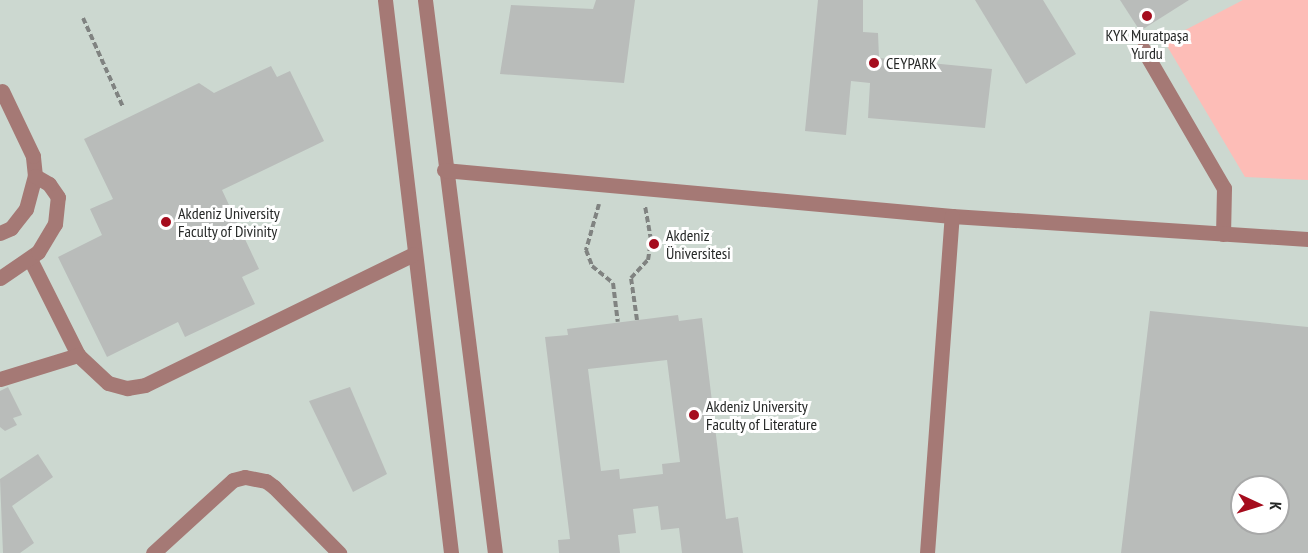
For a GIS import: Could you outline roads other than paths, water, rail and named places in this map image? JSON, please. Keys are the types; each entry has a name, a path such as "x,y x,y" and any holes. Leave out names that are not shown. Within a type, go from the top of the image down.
{"street":[{"path":"385,0 451,553"},
{"path":"425,0 444,170 495,553"},
{"path":"1143,48 1224,188 1223,234"},
{"path":"0,233 11,228 26,209 35,176 33,156 2,92"},
{"path":"444,170 952,216 1308,239"},
{"path":"0,278 30,260 50,235 59,205 50,184 35,176"},
{"path":"927,553 952,216"},
{"path":"30,260 78,355 108,383 127,388 145,385 414,254"},
{"path":"0,379 78,355"},
{"path":"153,553 233,480 245,477 266,481 274,486 339,553"}],"place":[{"name":"KYK Muratpaşa Yurdu","path":"1147,16"},
{"name":"CEYPARK","path":"874,63"},
{"name":"Akdeniz University Faculty of Divinity","path":"166,222"},
{"name":"Akdeniz Üniversitesi","path":"654,244"},
{"name":"Akdeniz University Faculty of Literature","path":"694,415"}]}
